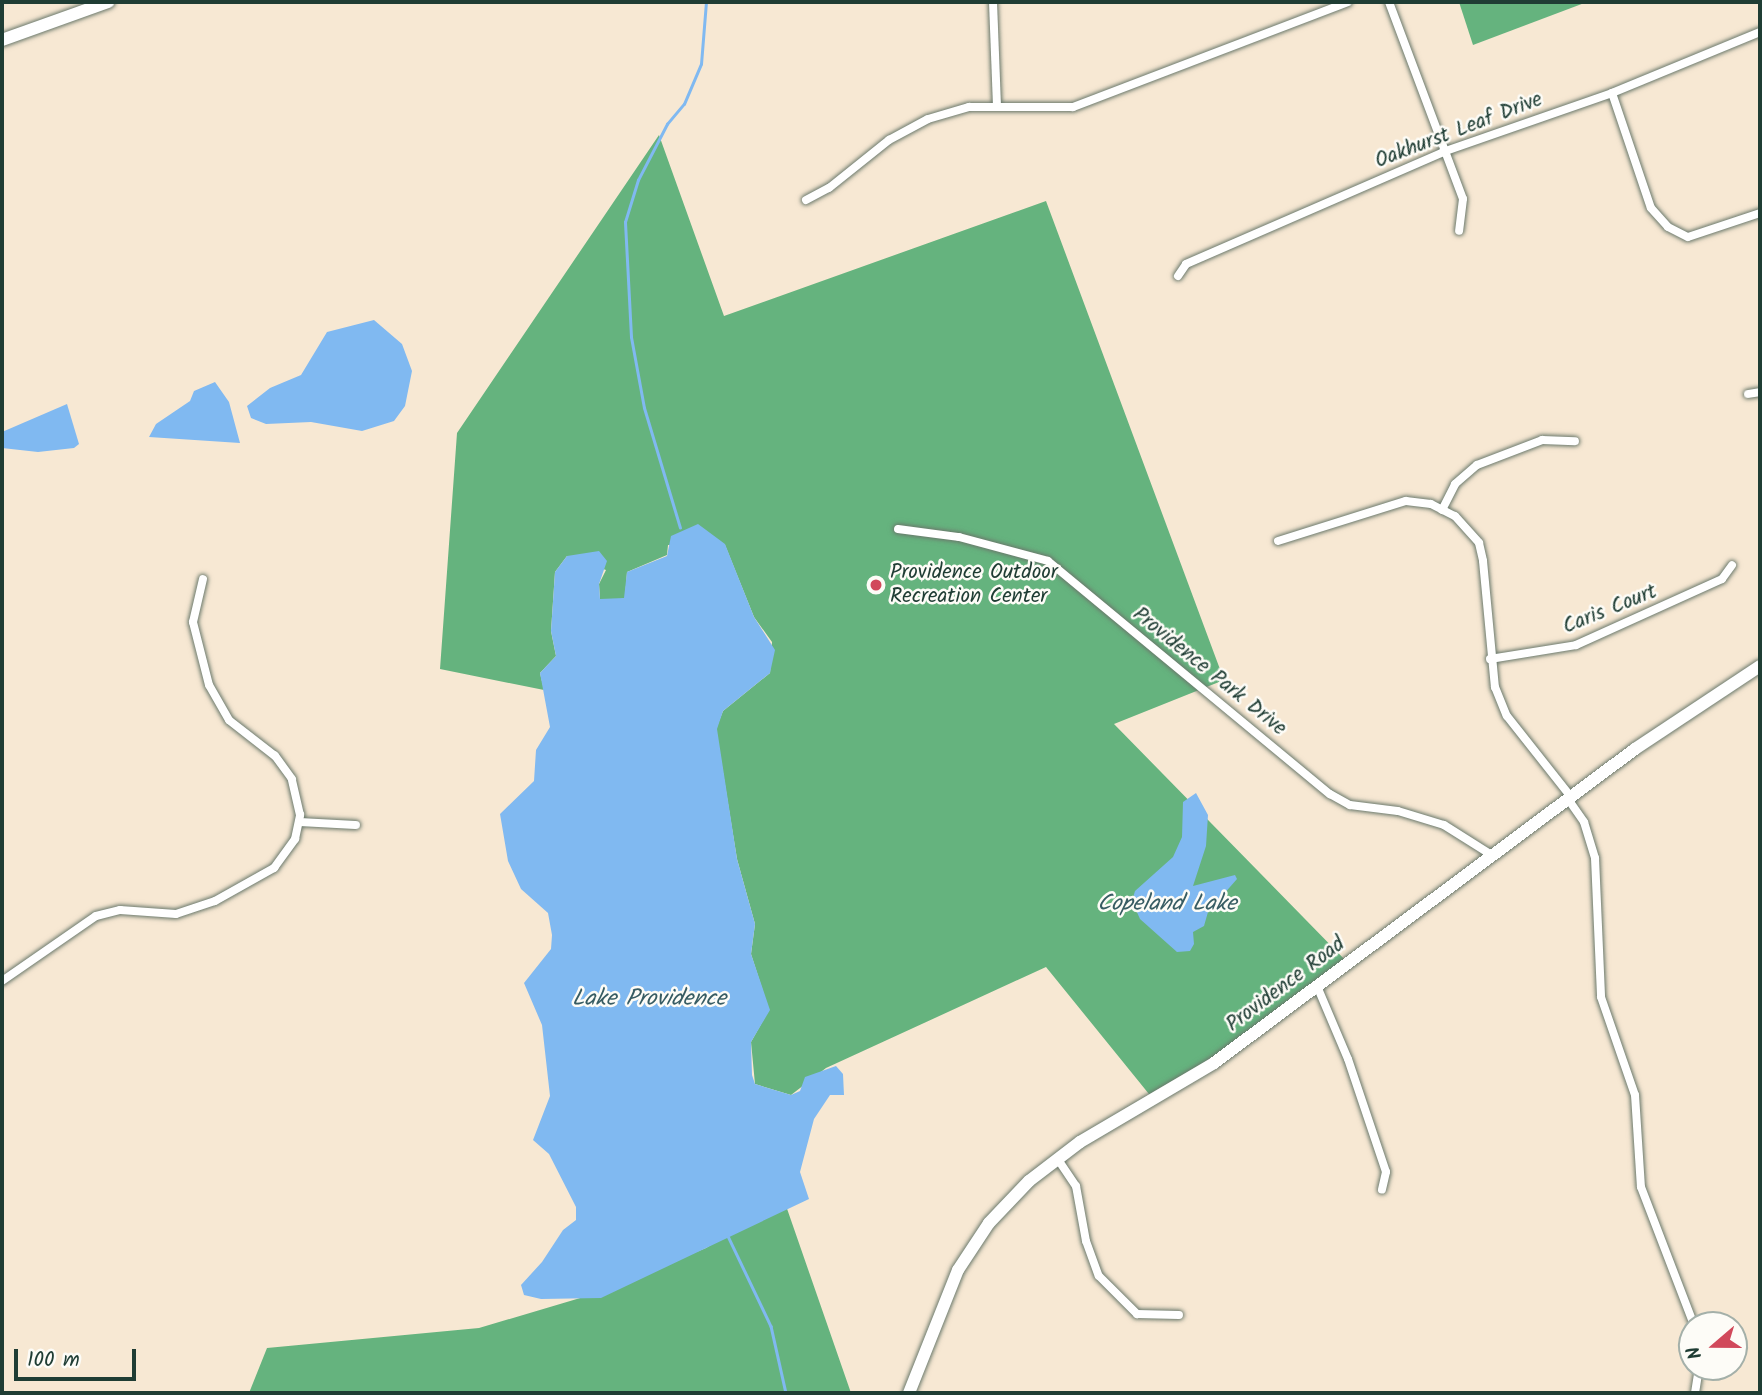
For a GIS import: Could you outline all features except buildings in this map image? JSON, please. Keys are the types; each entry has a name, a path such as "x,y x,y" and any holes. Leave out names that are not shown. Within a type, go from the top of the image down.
{"street":[{"path":"2,40 108,2"},
{"path":"993,2 997,105"},
{"path":"806,200 829,188 890,140 928,119 997,105 1073,107 1348,2"},
{"path":"1389,2 1443,152 1463,199 1459,232"},
{"name":"Oakhurst Leaf Drive","path":"1178,276 1186,264 1443,152 1612,93 1760,32"},
{"path":"1612,93 1651,208 1668,227 1688,237 1760,214"},
{"path":"1748,394 1760,392"},
{"path":"1442,510 1455,484 1478,464 1542,439 1575,441"},
{"path":"1278,541 1393,503 1431,504 1455,516 1479,543 1490,659 1507,716 1584,822 1595,858 1601,997 1635,1095 1641,1187 1689,1311"},
{"name":"Providence Park Drive","path":"898,529 959,537 1048,561 1330,794 1350,805 1398,811 1444,825 1493,856"},
{"name":"Caris Court","path":"1490,659 1576,645 1723,579 1732,565"},
{"path":"2,981 96,916 120,910 176,914 215,901 274,868 290,850 299,822 296,791 286,769 229,720 209,685 192,622 203,579"},
{"name":"Providence Road","path":"909,1393 948,1291 971,1248 1008,1201 1057,1158 1214,1063 1569,798 1760,666"},
{"path":"299,822 356,825"},
{"path":"1317,986 1348,1059 1386,1172 1382,1190"},
{"path":"1057,1158 1076,1186 1086,1241 1105,1283 1137,1314 1179,1315"}],"green space":[{"path":"1459,2 1587,2 1473,45"},
{"path":"659,135 724,316 1046,201 1224,680 1114,724 1349,964 1153,1099 1046,967 826,1068 791,1095 755,1084 751,1042 769,1010 751,954 755,924 737,859 716,729 723,711 770,673 772,642 754,617 725,545 668,545 667,555 627,572 625,598 609,602 600,599 599,584 606,570 567,556 555,572 551,631 556,656 540,673 544,690 440,669 457,433"},
{"path":"784,1200 851,1393 249,1393 267,1348 479,1328 597,1293 706,1248"}],"water":[{"path":"374,320 402,344 412,371 405,406 394,421 362,431 311,422 266,424 251,418 247,406 270,388 301,375 327,332"},
{"path":"215,382 229,402 240,443 149,437 156,424 190,401 194,391"},
{"path":"67,404 79,444 74,448 38,452 2,448 2,432"},
{"name":"Lake Providence","path":"698,524 725,544 754,617 775,650 770,673 723,711 717,729 737,859 755,924 751,954 770,1010 751,1042 752,1075 755,1084 791,1095 800,1091 805,1077 836,1066 843,1074 844,1095 830,1095 814,1119 800,1172 809,1199 601,1298 541,1299 524,1295 521,1285 542,1262 563,1230 576,1220 576,1207 549,1154 533,1140 550,1096 542,1025 524,983 551,949 552,935 548,913 521,889 508,861 500,814 534,781 536,750 550,727 540,673 556,656 551,631 555,572 567,556 599,551 607,561 599,584 600,599 624,598 627,572 667,556 671,536"},
{"name":"Copeland Lake","path":"1196,793 1208,815 1206,846 1193,886 1235,875 1237,879 1208,912 1204,926 1193,932 1194,944 1190,951 1177,952 1140,919 1132,901 1135,891 1173,857 1182,837 1183,802"}],"waterway":[{"path":"680,528 644,408 631,337 625,222 638,180 667,124 684,104 701,64 706,2"},
{"path":"728,1236 771,1326 786,1393"}],"place":[{"name":"Providence Outdoor Recreation Center","path":"876,585"}]}
